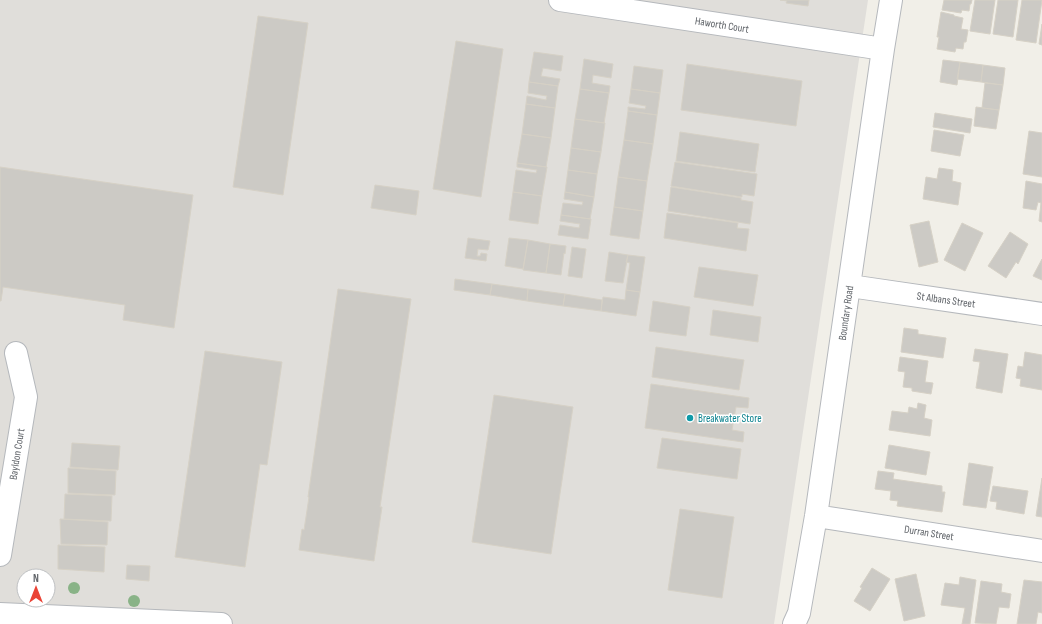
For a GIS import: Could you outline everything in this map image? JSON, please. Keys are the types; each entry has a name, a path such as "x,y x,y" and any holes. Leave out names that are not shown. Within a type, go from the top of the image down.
{"street":[{"name":"Haworth Court","path":"560,0 883,49"},
{"name":"Boundary Road","path":"794,624 799,613 816,516 891,0"},
{"name":"St Albans Street","path":"850,286 1042,314"},
{"name":"Bayldon Court","path":"0,555 26,397 16,353"},
{"name":"Durran Street","path":"816,516 1042,551"},
{"path":"0,614 221,624"}],"shaded area":[{"path":"0,0 868,0 774,624 0,624"}],"building":[{"path":"780,0 809,0 808,6 786,3 787,1"},
{"path":"944,0 972,0 969,11 962,10 961,13 942,10"},
{"path":"975,0 995,0 990,34 970,31"},
{"path":"998,0 1018,0 1013,37 993,34"},
{"path":"1022,0 1042,0 1036,43 1016,40"},
{"path":"941,12 963,18 961,29 968,30 963,49 956,48 955,52 937,49 939,37 937,37"},
{"path":"258,16 308,23 283,195 233,187"},
{"path":"1042,24 1042,45 1039,44"},
{"path":"456,41 503,49 481,197 433,189"},
{"path":"534,52 563,56 561,71 543,68 541,76 560,79 558,86 529,82"},
{"path":"584,59 613,64 611,78 593,75 592,83 610,86 609,93 580,89"},
{"path":"943,60 960,62 957,85 940,82"},
{"path":"960,62 983,65 981,82 957,79"},
{"path":"687,64 802,81 796,126 681,110"},
{"path":"983,65 1005,68 1003,85 981,82"},
{"path":"634,66 663,70 660,93 631,89"},
{"path":"529,82 558,86 555,108 526,104 527,96 546,100 547,96 528,93"},
{"path":"985,83 1003,85 999,110 982,108"},
{"path":"580,89 609,93 604,123 575,119"},
{"path":"631,89 660,93 657,115 628,111 628,107 645,109 646,106 629,103"},
{"path":"526,104 555,108 551,138 522,134"},
{"path":"976,107 999,110 996,129 974,126"},
{"path":"628,111 657,115 653,144 624,140"},
{"path":"935,113 972,119 970,133 933,127"},
{"path":"575,119 605,123 601,152 571,148"},
{"path":"934,130 964,135 960,156 931,151"},
{"path":"1029,131 1042,133 1042,177 1023,174"},
{"path":"680,132 759,144 755,172 676,161"},
{"path":"522,134 551,138 546,167 517,163"},
{"path":"624,140 653,144 647,181 618,177"},
{"path":"571,148 601,152 597,174 568,170"},
{"path":"675,162 757,174 754,196 742,194 742,197 671,186"},
{"path":"517,163 547,167 542,196 513,192 516,170 536,173 537,170 517,167"},
{"path":"0,167 193,195 174,328 123,320 125,305 3,287 0,301"},
{"path":"939,168 953,170 952,181 961,183 958,205 923,199 926,177 937,179"},
{"path":"568,170 597,174 594,197 565,192"},
{"path":"618,177 647,181 643,211 614,207"},
{"path":"1026,181 1042,184 1042,222 1039,221 1041,203 1038,202 1036,210 1023,208"},
{"path":"375,185 419,191 416,215 371,208"},
{"path":"671,187 741,198 741,200 753,202 750,224 668,211"},
{"path":"513,192 542,196 538,224 509,220"},
{"path":"565,192 594,197 590,219 561,215 563,203 582,205 583,202 564,199"},
{"path":"614,207 643,211 639,239 610,235"},
{"path":"667,213 738,223 737,228 749,229 746,251 664,238"},
{"path":"561,215 591,219 588,239 558,235 560,225 579,228 580,224 560,221"},
{"path":"929,221 938,262 919,267 910,225"},
{"path":"962,223 983,233 965,271 944,260"},
{"path":"1010,232 1028,244 1018,264 1016,262 1006,278 988,266"},
{"path":"468,238 490,241 488,250 478,249 477,256 480,256 481,253 487,254 486,261 465,258"},
{"path":"509,238 528,240 523,269 505,266"},
{"path":"528,240 550,244 546,273 523,270"},
{"path":"550,244 566,246 561,275 546,273"},
{"path":"572,247 586,249 582,278 568,276"},
{"path":"609,252 628,255 623,283 605,281"},
{"path":"628,255 645,257 640,292 626,290 630,263 626,262"},
{"path":"1042,259 1042,280 1033,276"},
{"path":"699,267 758,275 753,306 694,297"},
{"path":"455,279 492,284 490,295 454,290"},
{"path":"492,284 528,289 527,301 490,295"},
{"path":"338,289 411,299 380,507 382,507 374,561 299,550 302,529 304,530 309,497"},
{"path":"528,289 565,294 563,306 527,301"},
{"path":"626,290 640,292 636,316 601,311 603,297 625,300"},
{"path":"565,294 602,300 601,311 563,306"},
{"path":"653,301 690,307 686,336 649,331"},
{"path":"713,310 761,317 758,342 710,335"},
{"path":"904,328 918,330 918,334 946,338 943,358 901,352"},
{"path":"656,347 744,360 739,390 652,377"},
{"path":"975,349 1008,354 1002,393 976,388 980,362 973,361"},
{"path":"205,351 282,362 267,465 260,464 245,567 175,557"},
{"path":"1025,352 1042,355 1042,390 1020,386 1021,379 1016,378 1018,366 1023,367"},
{"path":"900,357 928,361 925,382 933,383 931,394 912,391 912,388 903,387 905,372 898,371"},
{"name":"Breakwater Store","path":"651,384 749,398 748,408 736,407 732,430 744,432 743,442 645,428"},
{"path":"494,395 573,407 551,554 472,542"},
{"path":"918,403 926,405 924,418 932,420 930,436 889,430 892,411 908,413 909,407 917,409"},
{"path":"662,438 741,449 737,479 657,468"},
{"path":"72,443 120,446 118,470 70,467"},
{"path":"889,445 930,452 926,475 885,468"},
{"path":"969,463 993,467 986,508 963,505"},
{"path":"68,468 116,471 115,495 68,493"},
{"path":"878,471 894,473 893,479 942,486 942,492 945,492 942,512 897,506 898,501 890,500 891,491 875,489"},
{"path":"1042,478 1042,517 1036,516"},
{"path":"993,486 1028,491 1024,514 996,509 997,502 990,501"},
{"path":"65,494 112,496 111,521 64,519"},
{"path":"680,509 734,517 722,598 668,590"},
{"path":"60,519 108,522 107,545 61,544"},
{"path":"58,545 105,547 104,572 58,569"},
{"path":"127,565 150,566 149,581 126,579"},
{"path":"872,568 890,579 870,611 854,601 862,588 860,587"},
{"path":"916,574 925,616 904,621 895,579"},
{"path":"960,577 976,580 970,624 962,624 965,608 941,605 945,583 959,585"},
{"path":"1024,580 1042,582 1042,613 1038,612 1036,624 1017,624"},
{"path":"981,581 1002,584 1001,592 1011,594 1009,608 999,607 996,624 975,623"}],"place":[{"name":"Breakwater Store","path":"690,418"}]}
